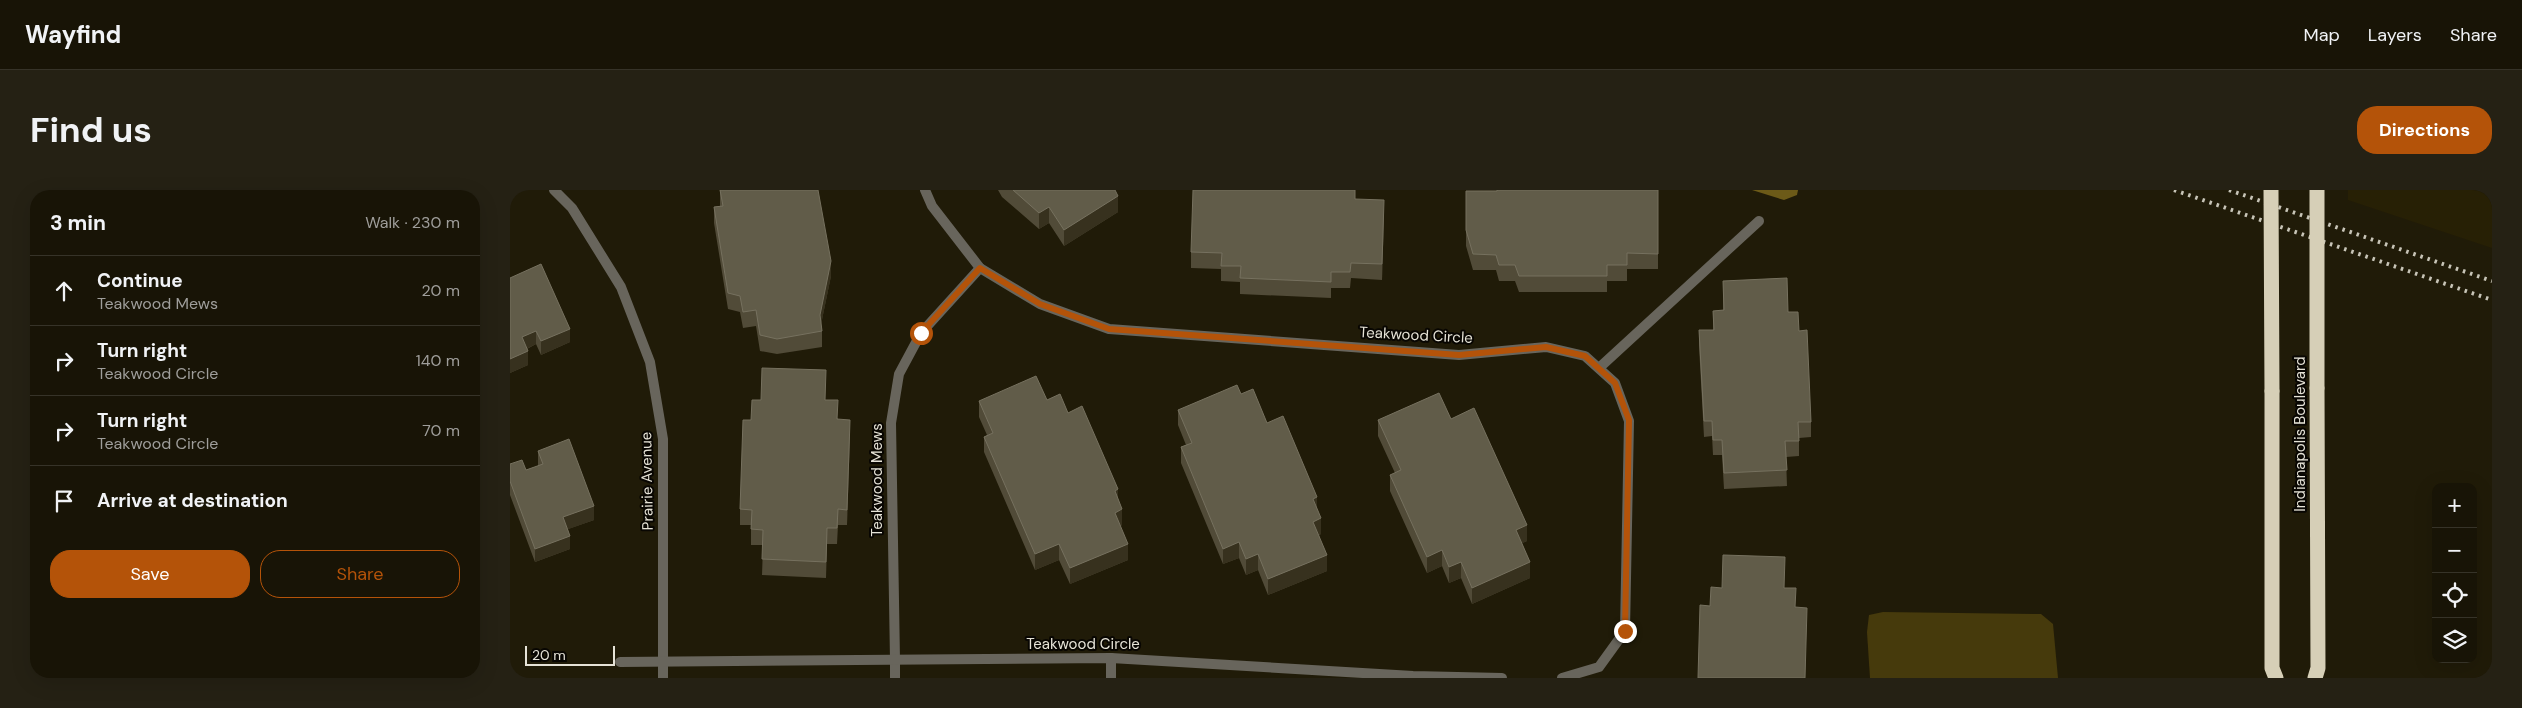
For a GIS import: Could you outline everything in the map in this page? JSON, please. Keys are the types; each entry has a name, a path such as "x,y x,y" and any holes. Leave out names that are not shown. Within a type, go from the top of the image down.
{"highway":[{"name":"Indianapolis Boulevard","path":"2271,190 2272,668 2276,678"},
{"name":"Indianapolis Boulevard","path":"2314,678 2318,668 2317,190"}],"street":[{"name":"Prairie Avenue","path":"554,190 572,208 621,287 650,362 663,439 663,678"},
{"name":"Teakwood Circle","path":"925,190 932,206 980,268 1040,304 1109,329 1459,355 1546,347 1585,356 1615,383 1629,420 1625,631 1599,667 1562,678"},
{"path":"1599,368 1759,221"},
{"name":"Teakwood Mews","path":"895,678 891,423 899,374 921,333 980,268"},
{"name":"Teakwood Circle","path":"620,662 1111,658 1413,676 1502,678"},
{"path":"1111,658 1111,678"}],"shaded area":[{"path":"1752,190 1798,190 1797,195 1784,200"},
{"path":"2348,190 2492,190 2492,248 2348,200"},
{"path":"1883,612 2041,614 2053,624 2058,678 1870,678 1867,632 1869,615"}],"building":[{"path":"720,190 818,190 831,261 820,315 822,331 777,339 760,335 756,310 743,312 740,296 728,293 714,207 723,206"},
{"path":"1013,190 1115,190 1118,196 1064,230 1049,207 1039,213"},
{"path":"1193,190 1355,190 1355,199 1384,200 1382,264 1351,263 1350,272 1331,272 1331,282 1240,278 1241,266 1221,266 1222,253 1191,252"},
{"path":"1658,190 1658,254 1627,253 1627,265 1607,265 1607,276 1519,276 1515,265 1499,265 1496,255 1473,254 1466,230 1466,191"},
{"path":"541,264 570,329 541,341 536,331 522,337 528,351 510,359 510,278"},
{"path":"1787,278 1788,312 1798,312 1799,331 1807,330 1811,422 1798,422 1799,441 1785,441 1787,470 1724,473 1722,440 1713,440 1712,421 1704,421 1699,330 1714,330 1713,311 1724,310 1723,281"},
{"path":"762,368 826,370 825,400 838,400 837,419 850,420 847,510 838,509 837,528 827,528 826,562 762,559 763,530 751,529 752,510 740,509 743,420 751,420 752,400 761,400"},
{"path":"1036,376 1047,400 1060,394 1068,413 1082,406 1118,489 1115,491 1122,509 1115,513 1128,544 1070,568 1059,544 1035,554 984,437 993,433 979,401"},
{"path":"1237,385 1241,394 1253,389 1267,423 1283,416 1317,497 1313,499 1321,518 1313,522 1327,555 1268,579 1258,554 1246,559 1239,542 1223,549 1181,447 1192,443 1178,410"},
{"path":"1439,393 1451,419 1474,408 1527,525 1516,530 1530,562 1472,588 1461,562 1449,567 1442,550 1427,557 1390,475 1401,470 1378,420"},
{"path":"569,439 594,506 563,517 570,536 535,549 510,481 510,464 522,460 526,470 543,464 538,451"},
{"path":"1723,555 1785,557 1784,588 1796,588 1795,607 1807,608 1805,678 1698,678 1700,605 1710,606 1711,587 1722,588"}],"railway":[{"path":"2174,190 2492,300"},
{"path":"2229,190 2492,281"}],"route":[{"path":"921,333 980,268 1040,304 1109,329 1459,355 1546,347 1585,356 1615,383 1629,420 1625,631"}]}
